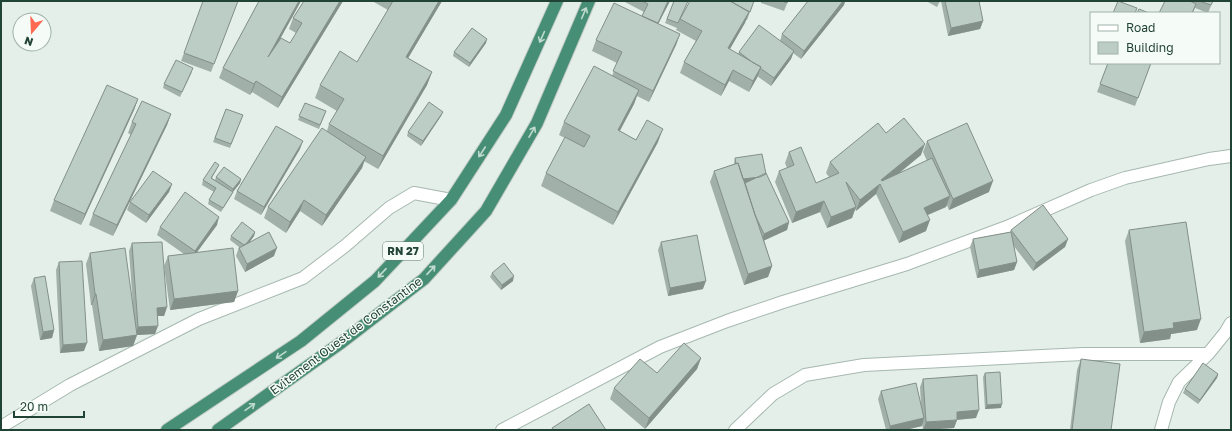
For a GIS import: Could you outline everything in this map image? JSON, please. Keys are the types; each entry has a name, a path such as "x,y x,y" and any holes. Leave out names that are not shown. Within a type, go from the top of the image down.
{"highway":[{"name":"Evitement Ouest de Constantine","path":"167,430 301,342 375,281 451,200 506,115 557,1"},
{"name":"Evitement Ouest de Constantine","path":"218,430 342,342 424,278 486,211 537,123 589,1"}],"street":[{"path":"502,430 660,347 727,321 783,302 907,264 1009,226 1091,190 1125,178 1209,159 1231,156"},
{"path":"1,427 70,385 198,320 303,278 345,246 389,208 414,193 451,200"},
{"path":"1161,430 1169,402 1179,382 1208,354 1231,323"},
{"path":"735,430 773,394 806,375 864,365 1083,354 1208,354"}],"building":[{"path":"203,1 238,1 214,64 184,53"},
{"path":"259,1 299,1 268,57 281,38 290,43 302,23 293,18 304,1 340,1 282,97 256,81 254,84 223,68"},
{"path":"393,1 439,1 406,57 432,72 383,156 329,124 344,99 320,85 340,51 357,62"},
{"path":"642,1 668,1 658,23 642,16 648,4"},
{"path":"674,1 688,1 678,23 667,19"},
{"path":"690,1 730,1 749,12 728,48 761,67 753,81 733,70 725,85 684,62 702,31 680,19"},
{"path":"730,1 754,1 750,12"},
{"path":"808,1 843,1 804,51 782,34"},
{"path":"945,1 979,1 983,21 951,28"},
{"path":"1118,1 1137,8 1135,12 1113,12"},
{"path":"1165,1 1190,1 1196,4 1192,12 1160,12"},
{"path":"1199,1 1213,1 1211,5"},
{"path":"614,3 680,34 653,91 613,71 622,52 596,40"},
{"path":"1139,9 1146,12 1138,12"},
{"path":"759,25 794,51 774,78 739,52"},
{"path":"472,28 487,39 470,63 454,52"},
{"path":"176,60 193,68 182,92 164,84"},
{"path":"1108,64 1151,64 1138,98 1100,84"},
{"path":"594,66 639,90 618,130 636,140 647,120 663,129 618,212 546,173 565,137 584,147 590,136 564,122"},
{"path":"107,85 138,99 85,214 54,200"},
{"path":"142,101 171,114 117,225 93,214 136,124 132,122"},
{"path":"429,102 443,112 423,141 408,132"},
{"path":"305,103 326,111 320,125 299,116"},
{"path":"226,109 243,115 231,144 215,138"},
{"path":"904,118 925,144 881,180 882,181 932,158 950,196 924,208 930,220 903,232 880,184 860,200 846,182 856,207 831,217 824,201 796,212 779,171 794,165 789,152 801,147 816,183 839,173 830,162 878,123 886,133"},
{"path":"967,123 993,181 953,199 927,141"},
{"path":"276,126 303,141 264,207 237,191"},
{"path":"322,128 366,157 326,215 304,200 290,222 268,207"},
{"path":"762,154 766,174 760,177 743,179 738,163 736,164 735,158"},
{"path":"215,162 219,165 211,178 233,192 223,208 209,200 216,188 203,180"},
{"path":"738,163 772,266 748,274 714,171"},
{"path":"224,167 241,179 233,189 216,177"},
{"path":"153,171 172,184 149,215 130,202"},
{"path":"766,173 789,222 764,234 755,215 745,183"},
{"path":"185,192 219,217 195,251 160,227"},
{"path":"1043,205 1068,239 1036,263 1011,230"},
{"path":"242,222 255,232 244,245 231,236"},
{"path":"1186,222 1201,319 1173,323 1174,328 1144,332 1129,230"},
{"path":"269,232 277,248 247,264 239,248"},
{"path":"1011,232 1017,262 979,270 973,239"},
{"path":"697,235 706,281 670,288 661,242"},
{"path":"162,242 167,307 157,308 158,326 138,327 132,243"},
{"path":"125,248 137,335 103,340 90,253"},
{"path":"233,248 238,291 174,299 168,256"},
{"path":"82,261 87,343 63,345 59,262"},
{"path":"504,263 514,276 502,285 492,273"},
{"path":"45,276 54,330 43,332 34,278"},
{"path":"684,343 701,358 649,418 614,388 640,359 657,373"},
{"path":"1081,359 1120,364 1111,430 1072,430"},
{"path":"1203,363 1218,374 1200,400 1185,389"},
{"path":"1000,372 1002,404 987,405 985,373"},
{"path":"977,375 979,410 957,412 957,420 926,422 923,379"},
{"path":"916,383 924,418 890,426 881,391"},
{"path":"589,404 606,430 553,430 552,428"}]}
